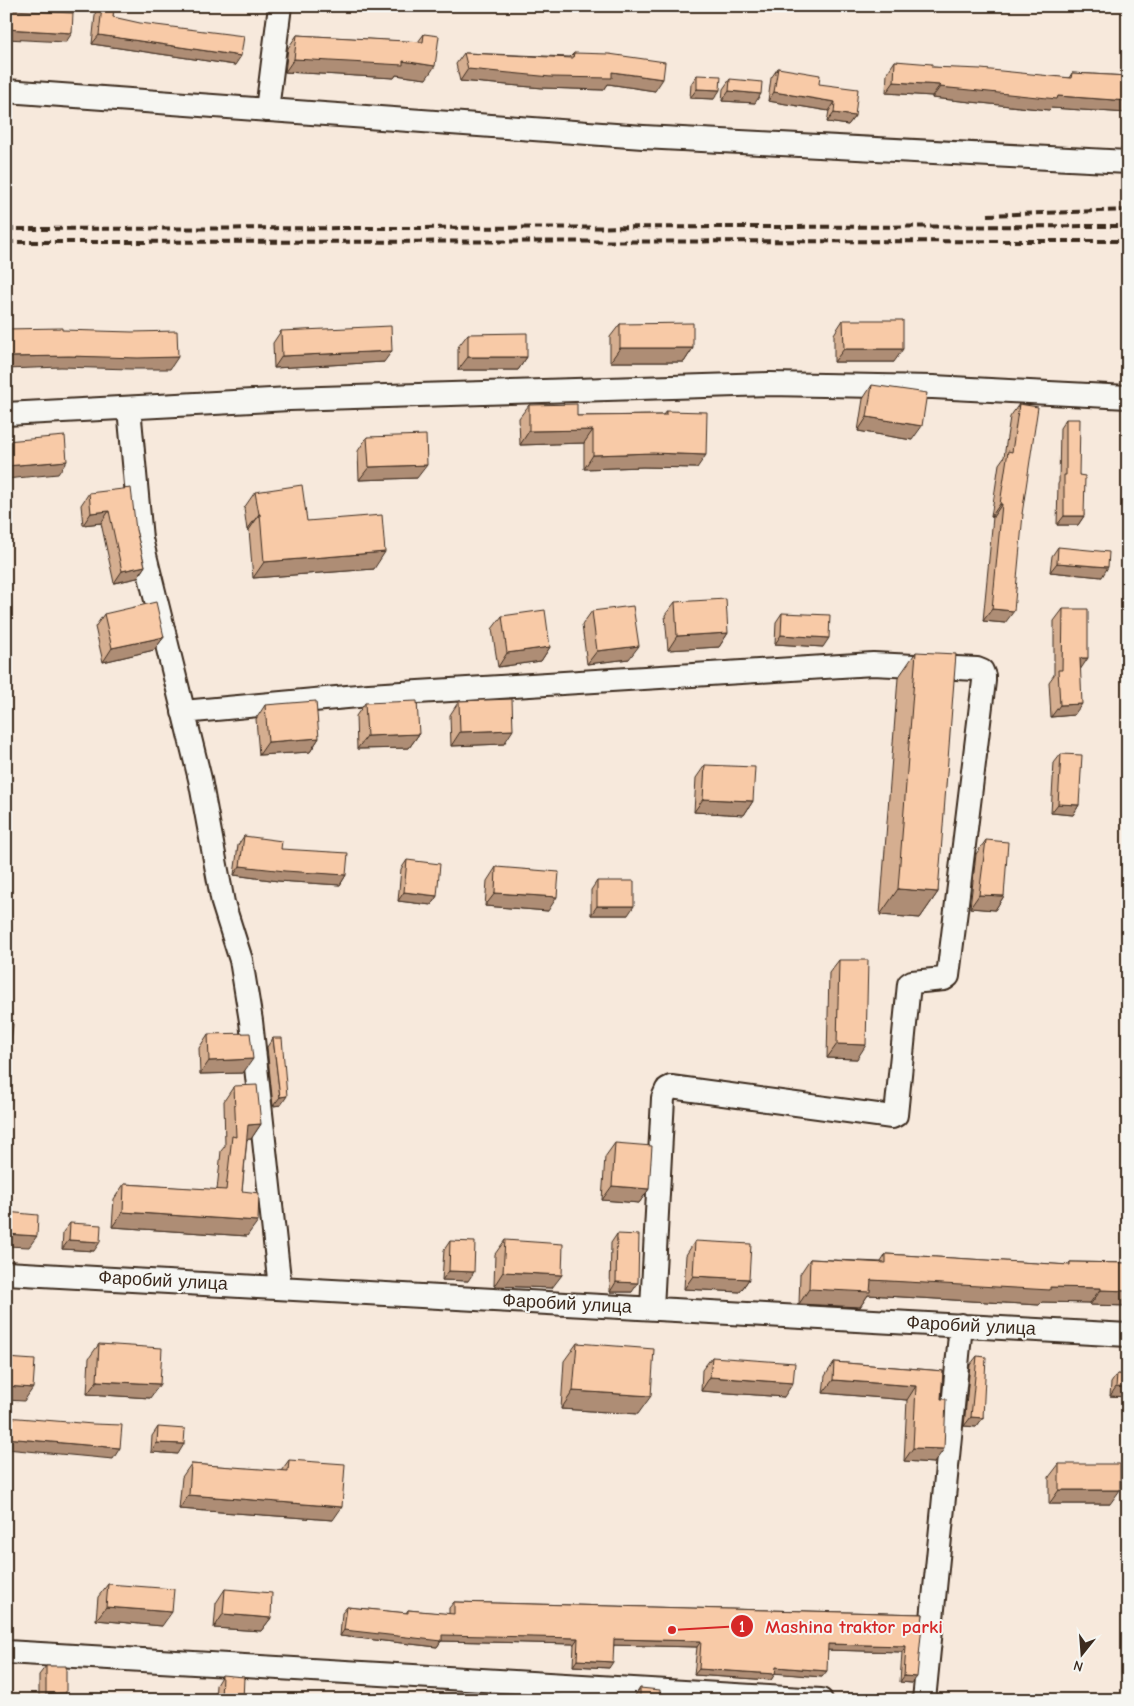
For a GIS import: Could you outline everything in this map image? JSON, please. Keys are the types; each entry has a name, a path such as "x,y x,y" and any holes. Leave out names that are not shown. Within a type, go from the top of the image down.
{"street":[{"path":"267,110 280,6"},
{"path":"6,91 643,137 1128,162"},
{"path":"6,414 289,399 769,384 933,387 1128,397"},
{"path":"129,408 142,540 200,780 223,903 241,960 251,1021 280,1288"},
{"path":"184,712 369,695 873,664 977,669 982,671 984,676 983,691 948,976 944,979 912,982 909,984 896,1115 892,1117 671,1087 667,1089 663,1098 652,1308"},
{"name":"Фаробий улица","path":"6,1273 1128,1335"},
{"path":"924,1700 961,1326"},
{"path":"6,1652 808,1699"}],"shaded area":[{"path":"1024,1696 1110,1700 1024,1700"}],"building":[{"path":"6,6 13,6 12,10 73,13 72,33 6,29"},
{"path":"102,6 114,6 113,17 140,23 244,36 241,56 99,35"},
{"path":"424,34 439,36 435,66 403,61 403,65 294,59 297,35 423,42"},
{"path":"464,53 573,58 574,53 609,54 665,62 663,79 612,72 612,78 551,77 468,69"},
{"path":"895,61 932,64 932,67 981,69 1071,78 1072,73 1128,76 1128,101 1058,96 1057,99 940,87 940,85 894,82"},
{"path":"778,68 820,75 819,84 858,89 855,116 834,113 835,102 774,92"},
{"path":"697,75 721,76 720,90 697,89"},
{"path":"730,79 762,82 761,94 729,91"},
{"path":"843,320 903,320 903,349 844,349"},
{"path":"693,323 693,348 620,348 620,324"},
{"path":"391,326 392,351 282,356 281,331"},
{"path":"62,328 62,330 132,332 177,331 178,357 6,357 6,329"},
{"path":"527,333 527,357 468,357 468,334"},
{"path":"872,385 927,393 922,426 867,417"},
{"path":"577,404 577,416 666,415 666,411 707,412 706,455 653,453 593,455 593,430 529,431 529,405"},
{"path":"1019,404 1038,407 1022,514 1014,611 992,609 1002,504 1000,504 1008,451 1012,452"},
{"path":"1066,419 1080,419 1079,475 1085,476 1084,516 1064,516"},
{"path":"426,435 427,465 369,467 367,437"},
{"path":"65,436 67,461 6,466 6,441"},
{"path":"302,485 307,521 382,515 385,552 264,562 260,514 255,492"},
{"path":"131,488 136,530 145,566 122,571 109,511 91,513 89,493"},
{"path":"1058,547 1109,552 1108,567 1057,563"},
{"path":"726,599 728,633 677,636 675,602"},
{"path":"156,602 164,637 112,648 104,614"},
{"path":"633,606 639,646 597,651 592,611"},
{"path":"1063,609 1088,609 1088,658 1080,658 1082,704 1060,705 1058,670 1062,670"},
{"path":"545,610 550,647 507,653 502,616"},
{"path":"782,613 830,615 829,638 781,635"},
{"path":"916,652 956,654 938,892 898,889"},
{"path":"512,699 513,730 460,732 459,701"},
{"path":"316,701 319,738 268,742 265,705"},
{"path":"417,701 419,734 367,736 365,703"},
{"path":"1061,754 1082,755 1079,805 1058,804"},
{"path":"705,765 755,767 753,801 703,799"},
{"path":"244,836 282,841 281,849 348,853 346,875 240,866"},
{"path":"986,840 1008,842 1004,896 979,895"},
{"path":"407,860 440,864 437,896 404,892"},
{"path":"496,867 559,872 557,897 495,893"},
{"path":"597,881 634,881 634,906 597,906"},
{"path":"839,960 868,960 866,1045 837,1044"},
{"path":"6,1023 13,1024 10,1050 6,1050"},
{"path":"250,1033 253,1059 209,1061 208,1034"},
{"path":"273,1038 282,1038 287,1096 280,1097"},
{"path":"257,1085 261,1124 248,1125 242,1191 259,1193 258,1221 123,1212 124,1184 226,1190 232,1136 236,1137 234,1086"},
{"path":"615,1143 652,1146 649,1189 612,1186"},
{"path":"6,1212 38,1215 37,1236 6,1234"},
{"path":"70,1223 101,1225 100,1242 69,1240"},
{"path":"617,1234 639,1235 638,1283 616,1282"},
{"path":"505,1240 563,1244 562,1275 503,1272"},
{"path":"450,1241 475,1242 474,1272 449,1271"},
{"path":"695,1241 751,1244 749,1279 693,1276"},
{"path":"886,1254 1070,1265 1070,1262 1128,1263 1128,1291 1101,1290 1101,1288 1050,1287 1050,1290 871,1280 870,1292 809,1289 810,1259 886,1263"},
{"path":"577,1343 654,1349 651,1396 573,1391"},
{"path":"99,1344 162,1348 160,1384 97,1381"},
{"path":"977,1356 986,1357 983,1418 971,1417"},
{"path":"712,1357 795,1363 793,1383 710,1377"},
{"path":"6,1358 35,1360 33,1388 6,1386"},
{"path":"834,1362 943,1371 941,1399 946,1399 944,1449 913,1448 916,1386 833,1380"},
{"path":"1117,1374 1128,1375 1128,1388 1116,1387"},
{"path":"6,1417 122,1425 120,1448 6,1438"},
{"path":"158,1427 185,1429 184,1444 157,1443"},
{"path":"289,1460 345,1464 342,1507 189,1495 191,1464 288,1471"},
{"path":"1059,1464 1120,1464 1120,1490 1059,1490"},
{"path":"108,1584 174,1589 172,1612 106,1607"},
{"path":"225,1589 272,1593 271,1618 223,1614"},
{"path":"454,1602 923,1614 917,1677 904,1676 906,1646 828,1644 827,1671 776,1667 775,1674 699,1669 701,1641 614,1639 613,1662 577,1660 578,1638 442,1635 442,1641 344,1630 347,1607 408,1613 408,1610 454,1614"},
{"path":"46,1666 66,1666 66,1693 46,1694"},
{"path":"222,1675 244,1677 243,1700 221,1700"},
{"path":"640,1688 660,1690 660,1700 640,1700"}],"railway":[{"path":"988,215 1128,210"},
{"path":"6,229 1128,226"},
{"path":"6,242 1128,241"}],"place":[{"name":"Mashina traktor parki","path":"672,1630"}]}
